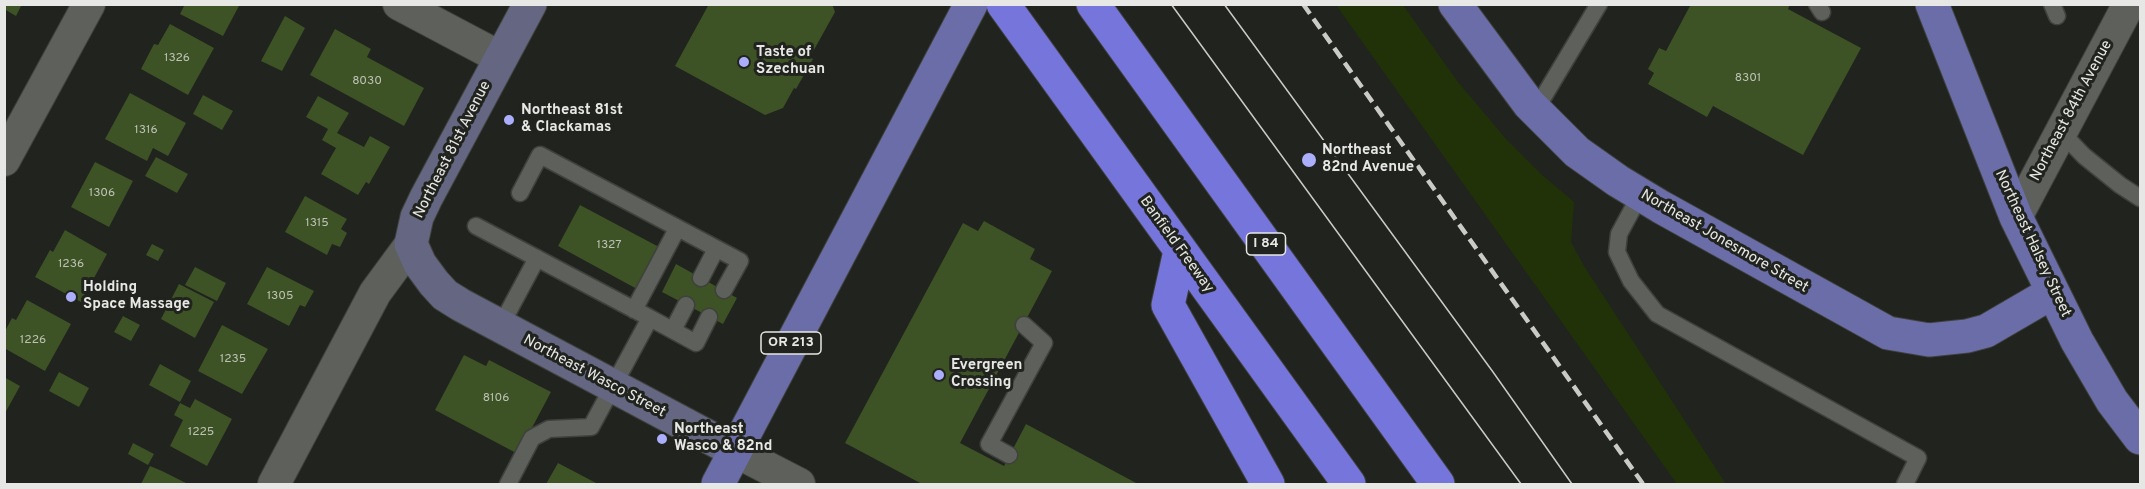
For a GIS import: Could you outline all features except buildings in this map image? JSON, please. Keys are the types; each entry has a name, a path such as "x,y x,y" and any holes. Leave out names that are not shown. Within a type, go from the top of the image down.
{"highway":[{"name":"Banfield Freeway","path":"1003,4 1349,484"},
{"name":"I 84","path":"1093,4 1438,484"},
{"path":"1180,251 1168,305 1268,484"}],"main road":[{"name":"Northeast 81st Avenue","path":"411,244 417,217 426,198 530,4"},
{"name":"Northeast Jonesmore Street","path":"1455,4 1496,63 1535,111 1577,152 1640,195 1888,333 1929,340 1967,336 1986,331 2053,292"},
{"name":"Northeast Halsey Street","path":"1932,4 2016,217 2077,341 2112,401 2140,438"},
{"name":"OR 213","path":"718,484 965,16"},
{"name":"Northeast Wasco Street","path":"411,244 420,264 445,295 500,327 735,451"}],"street":[{"path":"4,160 89,4"},
{"path":"399,4 501,58"},
{"name":"Northeast 84th Avenue","path":"2016,217 2129,4"},
{"name":"Northeast 81st Avenue","path":"273,484 375,293 411,244"},
{"name":"Northeast Wasco Street","path":"735,451 799,484"}],"lane":[{"path":"1535,111 1599,4"},
{"path":"2060,131 2084,156 2140,198"},
{"path":"520,193 540,155 740,261 724,290"},
{"path":"1640,195 1619,234 1617,252 1631,281 1657,314 1918,459 1905,484"},
{"path":"476,226 696,343 710,317"},
{"path":"634,310 677,229"},
{"path":"701,278 716,249"},
{"path":"500,327 537,258"},
{"path":"673,330 686,305"},
{"path":"508,484 532,438 549,429 591,427 650,318"},
{"path":"1009,455 989,444 1044,343 1024,325"}],"green space":[{"path":"1336,5 1403,5 1458,82 1506,139 1541,174 1574,202 1571,242 1584,266 1726,484 1677,484"}],"tram line":[{"path":"1171,4 1521,484"},
{"path":"1224,4 1572,484"}],"railway":[{"path":"1303,4 1643,484"}],"place":[{"name":"Taste of Szechuan","path":"744,62"},
{"name":"Northeast 81st & Clackamas","path":"509,120"},
{"name":"Northeast 82nd Avenue","path":"1309,160"},
{"name":"Holding Space Massage","path":"71,297"},
{"name":"Evergreen Crossing","path":"939,375"},
{"name":"Northeast Wasco & 82nd","path":"662,439"}]}
